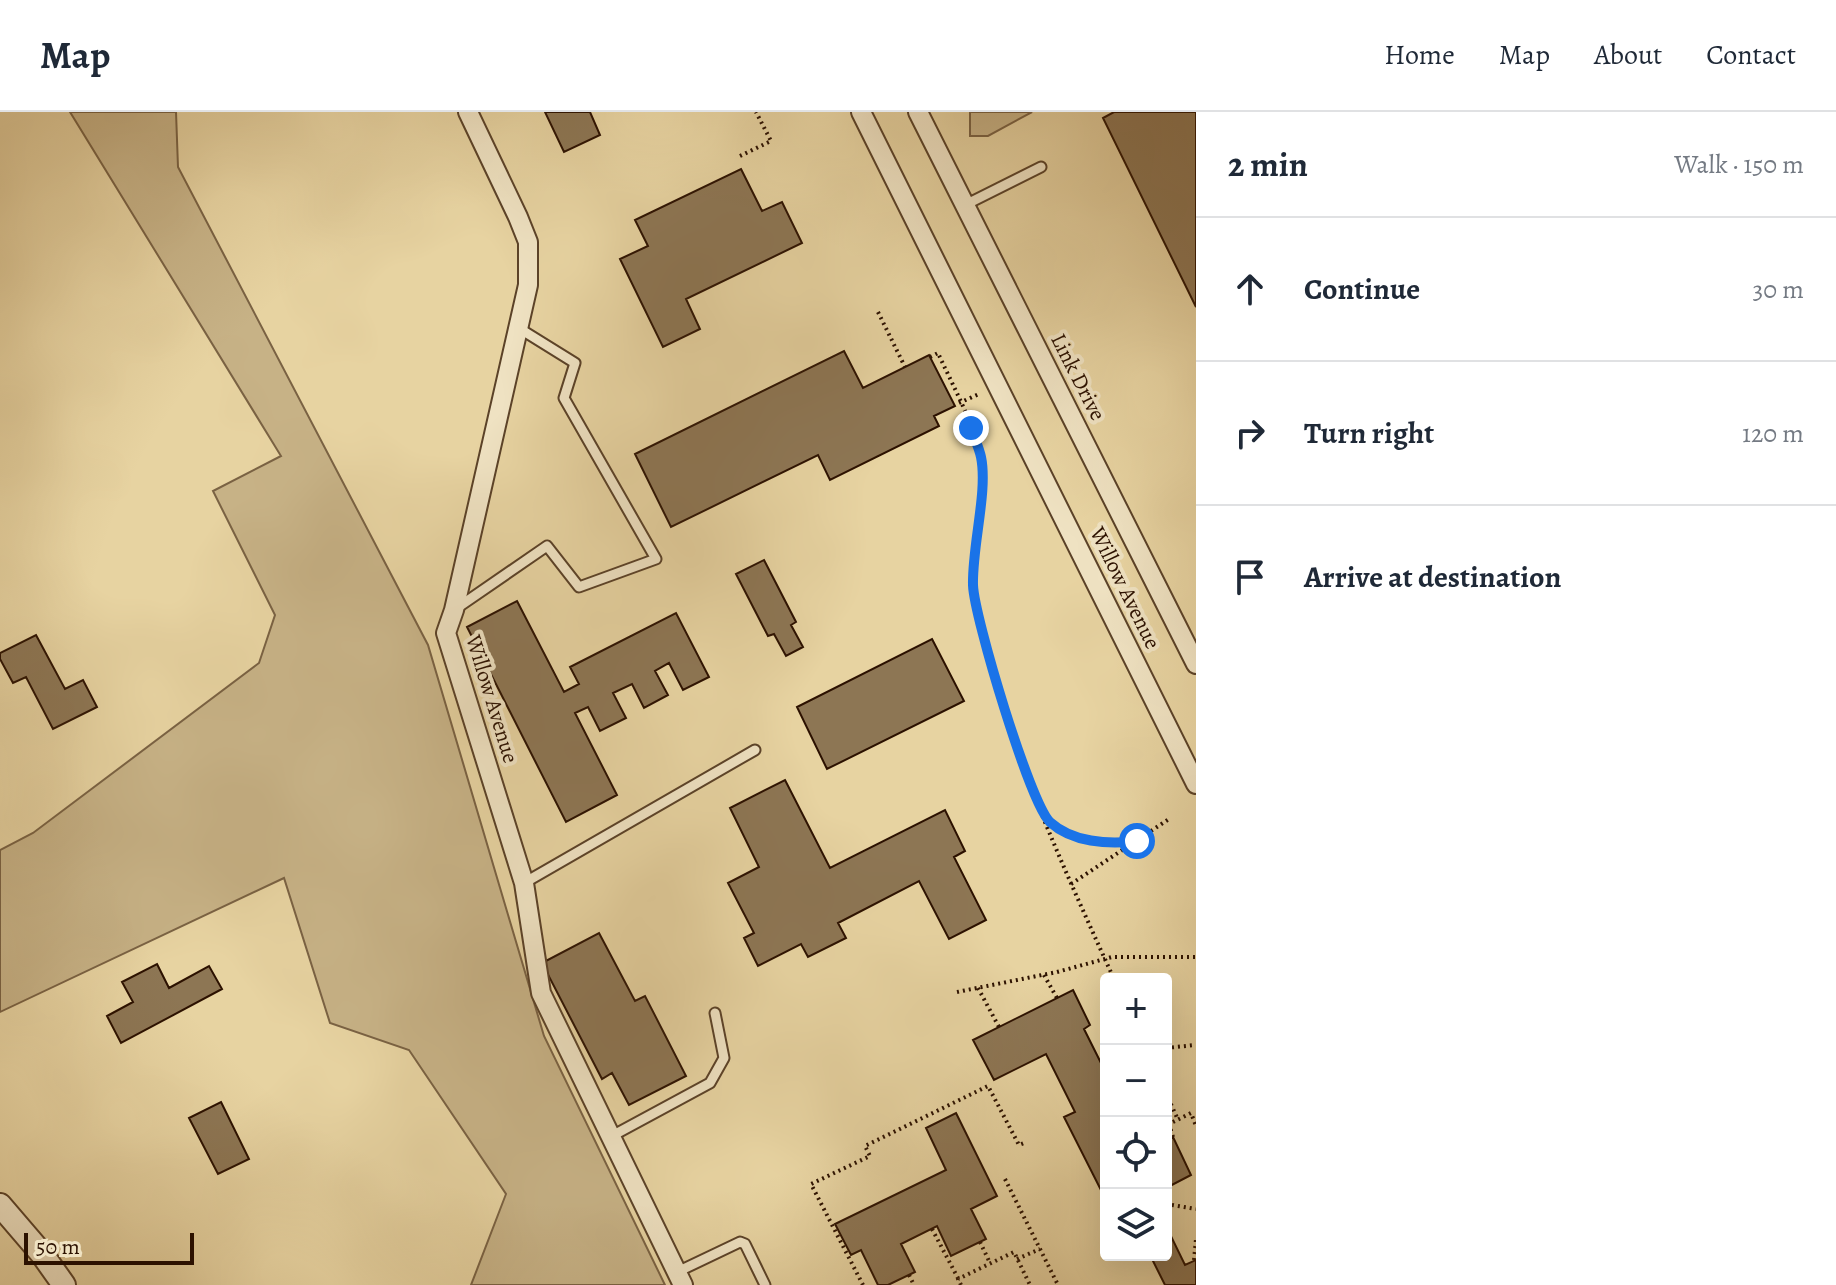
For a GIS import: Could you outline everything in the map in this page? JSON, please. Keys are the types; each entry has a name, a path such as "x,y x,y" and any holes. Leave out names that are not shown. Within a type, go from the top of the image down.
{"street":[{"name":"Willow Avenue","path":"468,112 528,242 528,285 454,610 446,633 524,883 541,993 679,1278"},
{"name":"Willow Avenue","path":"861,112 1196,784"},
{"name":"Link Drive","path":"918,112 1194,656"},
{"path":"0,1205 64,1285"}],"lane":[{"path":"965,205 1041,167"},
{"path":"454,610 547,546 579,587 656,559 564,398 575,363 517,327"},
{"path":"524,883 755,750"},
{"path":"610,1137 710,1083 724,1058 715,1013"},
{"path":"679,1278 740,1242 745,1244 765,1285"}],"path":[{"path":"740,156 771,141 756,112"},
{"path":"878,312 905,367"},
{"path":"930,357 938,353 981,459 982,487 973,562 975,601 1012,733 1071,884 1111,973"},
{"path":"959,403 985,391"},
{"path":"1043,814 1063,830 1098,843 1137,841"},
{"path":"1071,884 1169,819"},
{"path":"957,992 1105,959 1196,957"},
{"path":"1044,975 1057,998"},
{"path":"978,988 999,1027"},
{"path":"1172,1047 1195,1045"},
{"path":"863,1285 811,1184 870,1156 865,1146 988,1086 1019,1145 1024,1143"},
{"path":"1172,1106 1178,1120"},
{"path":"1173,1137 1169,1124 1191,1113 1196,1126"},
{"path":"1005,1179 1058,1285"},
{"path":"1172,1205 1196,1209"},
{"path":"932,1229 961,1285"},
{"path":"1194,1260 1196,1239"},
{"path":"980,1242 990,1263"},
{"path":"1017,1259 1040,1249"},
{"path":"958,1279 1014,1252 1030,1285"},
{"path":"909,1275 914,1285"}],"shaded area":[{"path":"70,112 176,112 178,167 428,645 544,1036 665,1285 471,1285 506,1194 409,1050 330,1023 284,878 0,1012 0,850 33,833 259,663 275,615 213,491 281,456"},
{"path":"970,112 1032,112 988,136 970,136"}],"building":[{"path":"545,112 590,112 600,135 564,152"},
{"path":"1114,112 1196,112 1196,307 1103,118"},
{"path":"741,169 762,211 782,202 802,243 686,299 700,329 663,347 620,259 648,246 635,220"},
{"path":"844,351 863,388 929,355 955,406 934,416 939,426 830,480 818,455 671,527 635,454"},
{"path":"764,560 796,622 791,625 803,647 786,656 774,634 768,636 736,574"},
{"path":"517,601 564,692 579,684 570,667 676,613 709,677 683,690 669,663 655,671 668,695 644,708 632,684 613,693 626,718 600,731 588,707 575,713 617,795 566,822 467,627"},
{"path":"36,635 65,689 83,680 97,707 53,729 26,677 13,683 0,659 0,653"},
{"path":"932,639 964,701 827,769 797,707"},
{"path":"785,780 830,868 945,810 965,851 954,857 986,920 949,939 919,881 838,923 846,938 808,957 801,944 758,966 744,938 754,933 728,883 759,867 730,808"},
{"path":"599,933 635,1001 645,996 686,1076 629,1105 612,1073 602,1079 542,963"},
{"path":"157,964 169,988 209,966 222,989 121,1043 107,1016 133,1002 122,982"},
{"path":"1073,990 1090,1025 1084,1029 1100,1061 1100,1188 1064,1117 1075,1112 1046,1054 994,1080 973,1040"},
{"path":"221,1102 249,1159 218,1174 189,1118"},
{"path":"956,1113 997,1196 971,1209 986,1239 951,1256 937,1226 901,1244 915,1272 888,1285 878,1285 861,1250 851,1255 835,1224 946,1170 926,1128"},
{"path":"1172,1138 1191,1175 1172,1185"},
{"path":"1172,1238 1185,1265 1196,1260 1196,1285 1165,1285 1153,1261 1172,1261"}],"route":[{"path":"971,428 981,459 982,487 974,540 975,601 1012,733 1043,814 1063,830 1098,843 1137,841"}]}
